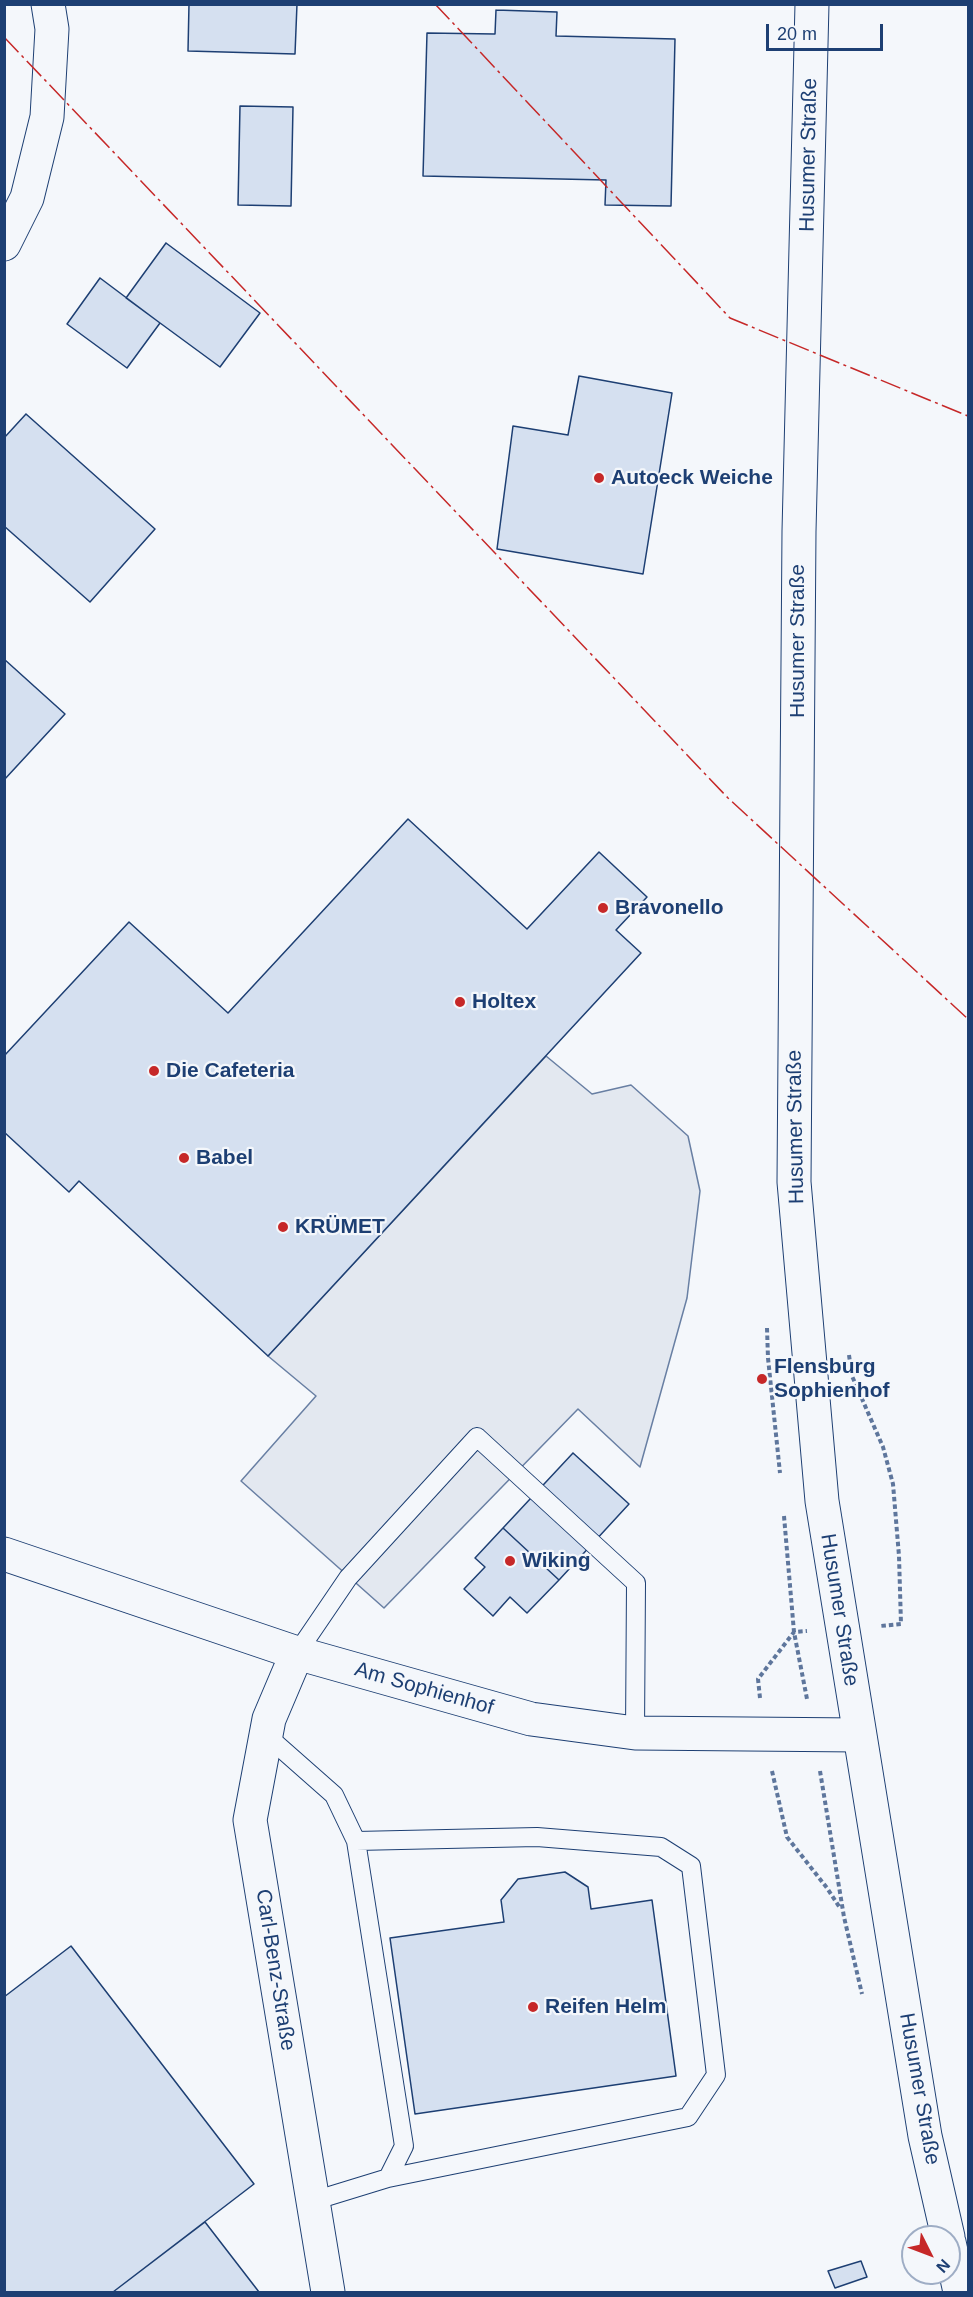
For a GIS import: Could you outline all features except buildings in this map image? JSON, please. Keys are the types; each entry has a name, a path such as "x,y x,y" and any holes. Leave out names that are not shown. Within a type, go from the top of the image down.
{"main road":[{"path":"4,244 27,198 47,117 52,29 48,4"},
{"name":"Husumer Straße","path":"812,4 799,531 794,1182 822,1501 925,2136 945,2225"},
{"name":"Am Sophienhof","path":"4,1554 297,1653 531,1719 635,1733 859,1735"},
{"name":"Carl-Benz-Straße","path":"297,1653 268,1719 250,1821 328,2292"}],"lane":[{"path":"297,1653 348,1578 477,1437 636,1583 635,1733"},
{"path":"266,1735 334,1795 356,1841 404,2146 388,2178"},
{"path":"313,2201 388,2178 688,2117 716,2075 692,1866 661,1847 537,1838 356,1841"}],"path":[{"path":"844,1917 838,1902 787,1837 777,1801 758,1679 794,1632 901,1624 899,1556 893,1484 883,1446 852,1376 849,1353"}],"shaded area":[{"path":"546,1056 592,1094 631,1085 688,1136 700,1191 687,1298 640,1467 578,1409 384,1608 241,1481 316,1396 268,1356"}],"power":[{"path":"435,4 730,318 968,416"},
{"path":"4,37 728,798 968,1019"}],"place":[{"name":"Autoeck Weiche","path":"599,478"},
{"name":"Bravonello","path":"603,908"},
{"name":"Holtex","path":"460,1002"},
{"name":"Die Cafeteria","path":"154,1071"},
{"name":"Babel","path":"184,1158"},
{"name":"KRÜMET","path":"283,1227"},
{"name":"Flensburg Sophienhof","path":"762,1379"},
{"name":"Wiking","path":"510,1561"},
{"name":"Reifen Helm","path":"533,2007"}]}
